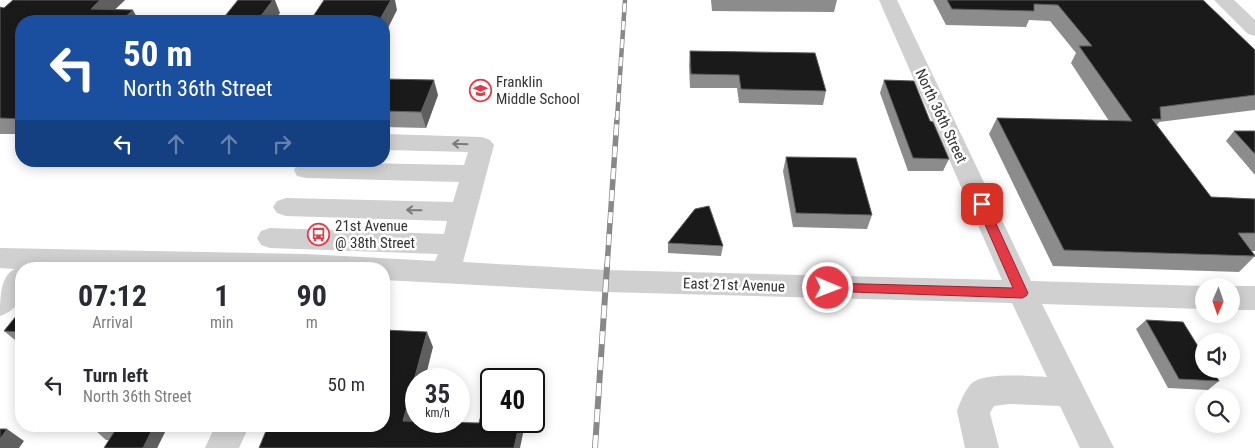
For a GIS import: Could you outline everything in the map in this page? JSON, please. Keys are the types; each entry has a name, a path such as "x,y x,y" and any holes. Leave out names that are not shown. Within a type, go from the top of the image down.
{"street":[{"name":"North 36th Street","path":"888,0 1022,293 1097,448"},
{"path":"1223,0 1255,30"},
{"path":"390,142 482,145 446,272"},
{"path":"257,262 307,167"},
{"path":"329,167 474,174"},
{"path":"286,207 463,212"},
{"path":"270,238 454,244"},
{"name":"East 21st Avenue","path":"0,258 15,264"},
{"name":"East 21st Avenue","path":"390,269 606,282 1195,297"},
{"path":"0,304 15,285"},
{"path":"1240,298 1255,298"},
{"path":"982,448 973,411 984,393 1009,390 1070,392"},
{"path":"222,448 229,432"}],"building":[{"path":"13,0 100,0 91,9 133,10 128,15 15,15 15,119 0,118 0,7 4,8"},
{"path":"238,0 273,0 262,15 226,15"},
{"path":"324,0 391,0 382,15 314,15"},
{"path":"947,0 1203,0 1255,50 1255,95 1160,107 1161,119 1152,119 1211,197 1255,199 1255,233 1238,233 1255,256 1064,250 997,118 1132,121 1079,46 1092,46 1058,5 1034,4 1034,11 952,9"},
{"path":"690,51 815,53 826,91 741,89 739,75 691,74"},
{"path":"390,79 434,80 421,112 390,111"},
{"path":"884,80 914,81 930,121 933,122 949,159 913,158"},
{"path":"1234,131 1255,131 1255,154"},
{"path":"786,157 856,158 872,215 796,213"},
{"path":"709,206 723,246 668,243 695,209"},
{"path":"15,317 15,332 4,331"},
{"path":"1146,320 1183,322 1195,341 1195,378 1217,378 1219,381 1179,379"},
{"path":"390,330 427,332 417,368 405,368 405,414 403,421 405,421 405,433 470,433 470,423 479,423 480,419 480,433 517,433 514,448 259,448 266,432 390,432"},
{"path":"0,429 7,429 0,439"},
{"path":"114,432 151,432 143,448 104,448"}],"railway":[{"path":"617,120 625,0"},
{"path":"607,267 617,119"},
{"path":"595,448 607,266"}],"place":[{"name":"Franklin Middle School","path":"480,91"},
{"name":"21st Avenue @ 38th Street","path":"319,235"}],"route":[{"path":"828,288 1022,293 982,204"}]}
